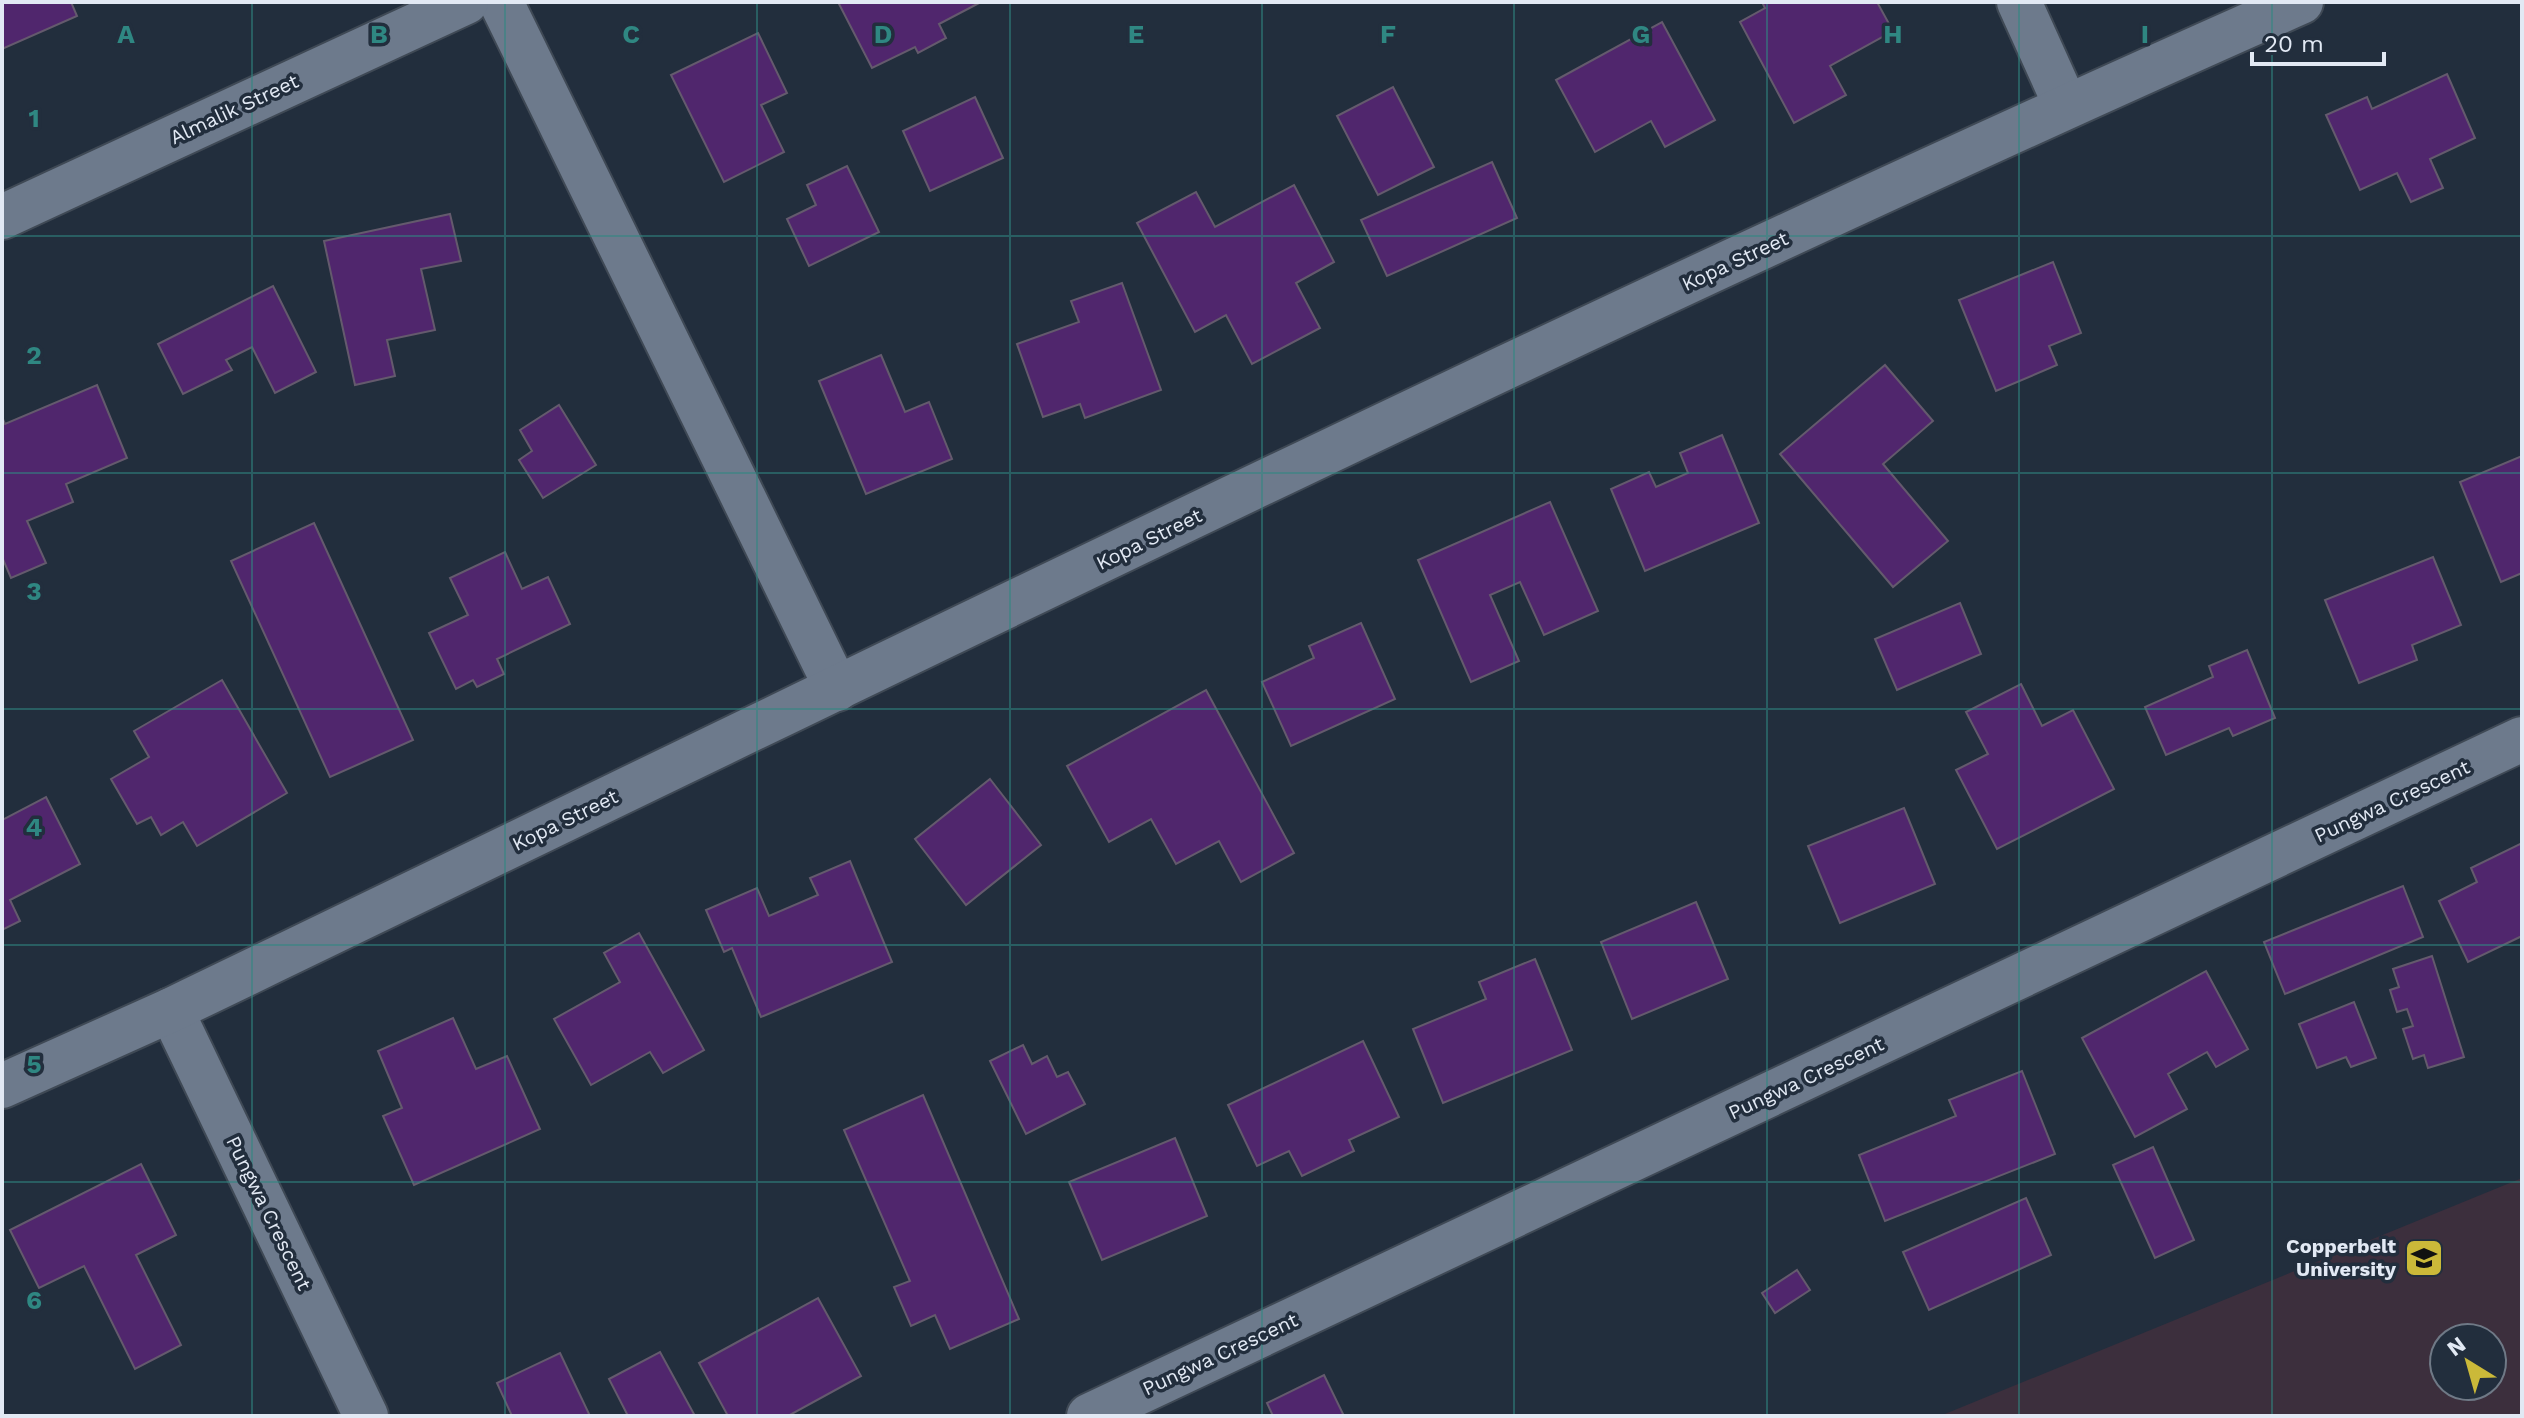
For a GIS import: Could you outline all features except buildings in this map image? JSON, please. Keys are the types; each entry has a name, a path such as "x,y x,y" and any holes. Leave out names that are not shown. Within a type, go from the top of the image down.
{"street":[{"name":"Almalik Street","path":"2,217 466,2"},
{"path":"501,2 837,689"},
{"path":"2019,2 2066,106"},
{"name":"Kopa Street","path":"2,1086 171,1010 1472,384 2066,106 2301,2"},
{"name":"Pungwa Crescent","path":"1089,1416 2522,739"},
{"name":"Pungwa Crescent","path":"171,1010 366,1416"}],"shaded area":[{"name":"Copperbelt University","path":"2522,1178 2522,1416 1940,1416"}],"place":[{"name":"Copperbelt University","path":"2424,1258"}]}
